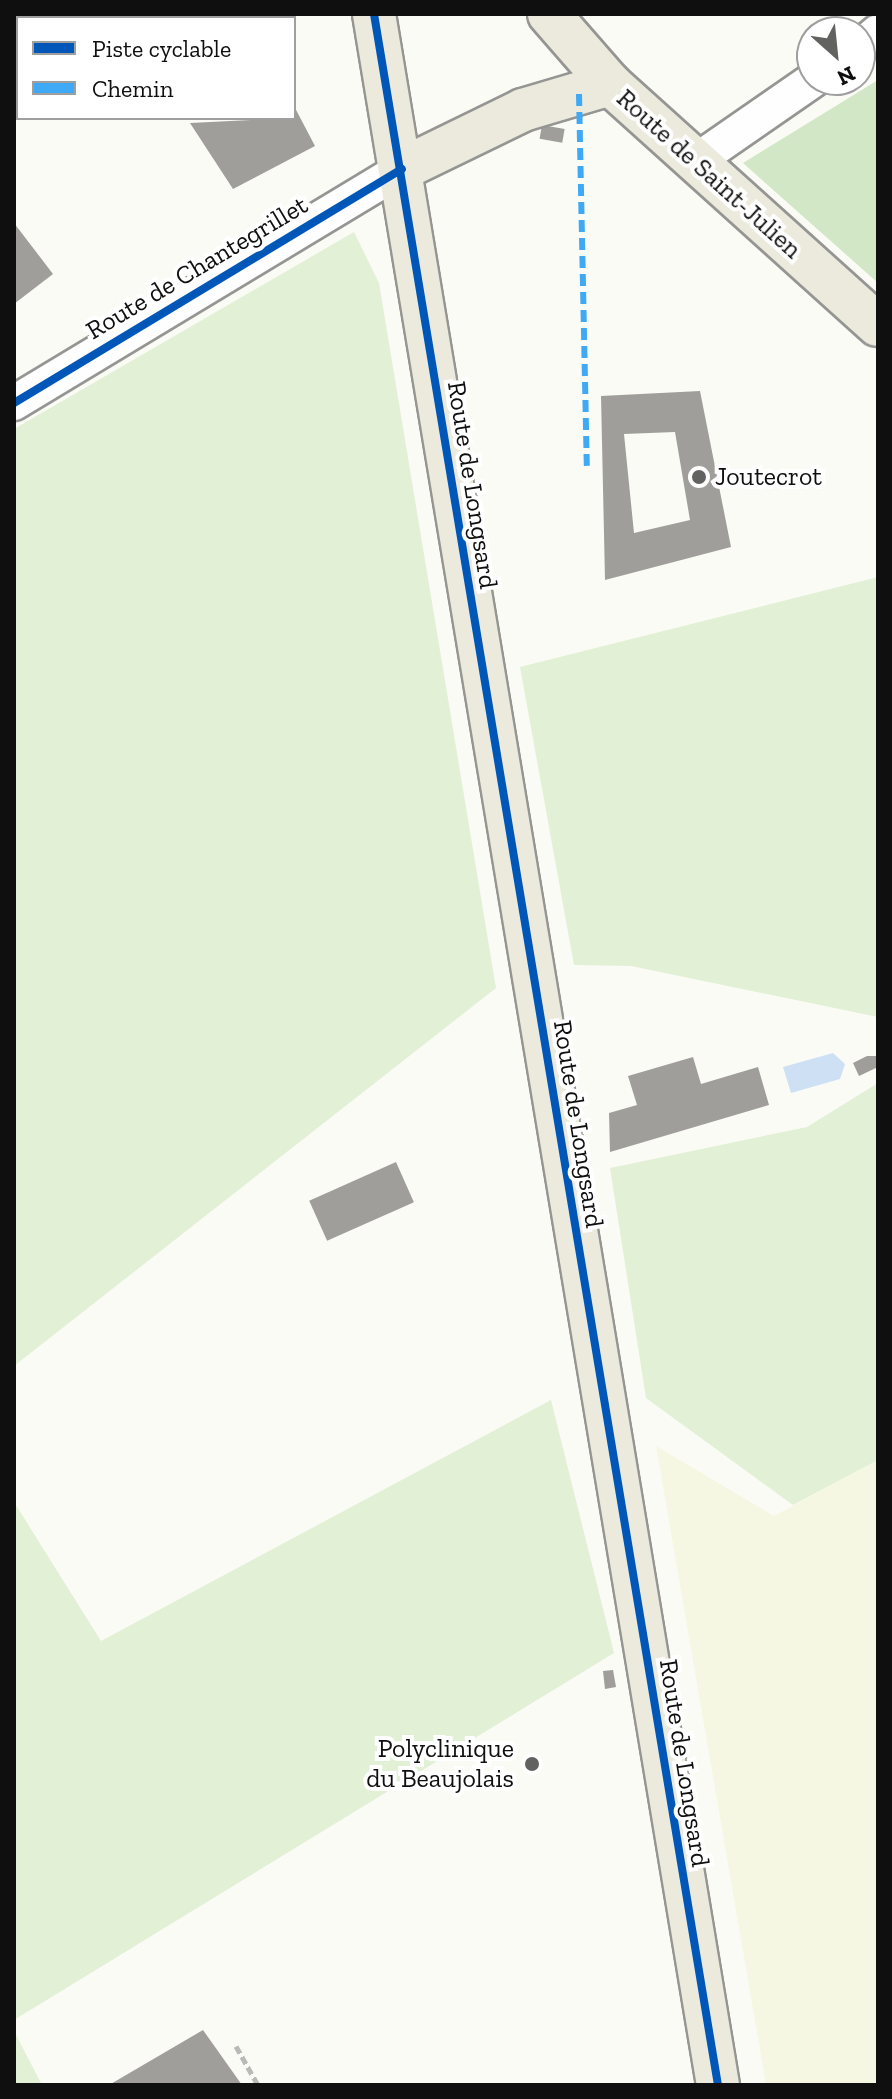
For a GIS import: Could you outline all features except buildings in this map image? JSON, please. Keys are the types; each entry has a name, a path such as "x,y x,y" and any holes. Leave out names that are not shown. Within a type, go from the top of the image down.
{"main road":[{"name":"Route de Longsard","path":"374,14 718,2085"},
{"name":"Route de Saint-Julien","path":"549,14 610,84 878,325"},
{"path":"402,169 523,110 610,84"}],"street":[{"path":"696,161 796,92"},
{"name":"Route de Chantegrillet","path":"14,403 402,169"}],"path":[{"path":"236,2046 258,2085"}],"green space":[{"path":"876,81 878,283 743,163 852,96 876,96"},
{"path":"354,232 379,283 496,988 14,1366 14,429"},
{"path":"878,577 878,1017 631,966 574,965 520,667"},
{"path":"878,1083 878,1460 793,1505 646,1398 610,1168 807,1127"},
{"path":"551,1400 614,1653 14,2020 14,1502 101,1641"},
{"path":"656,1446 774,1516 878,1460 878,2085 766,2085"},
{"path":"14,2031 42,2085 14,2085"}],"water":[{"path":"833,1053 845,1064 840,1079 791,1093 783,1067"}],"marked path":[{"path":"579,94 587,466"}],"cycle path":[{"path":"374,14 718,2085"},
{"path":"14,403 402,169"}],"place":[{"name":"Joutecrot","path":"699,477"},
{"name":"Polyclinique du Beaujolais","path":"532,1764"}]}
